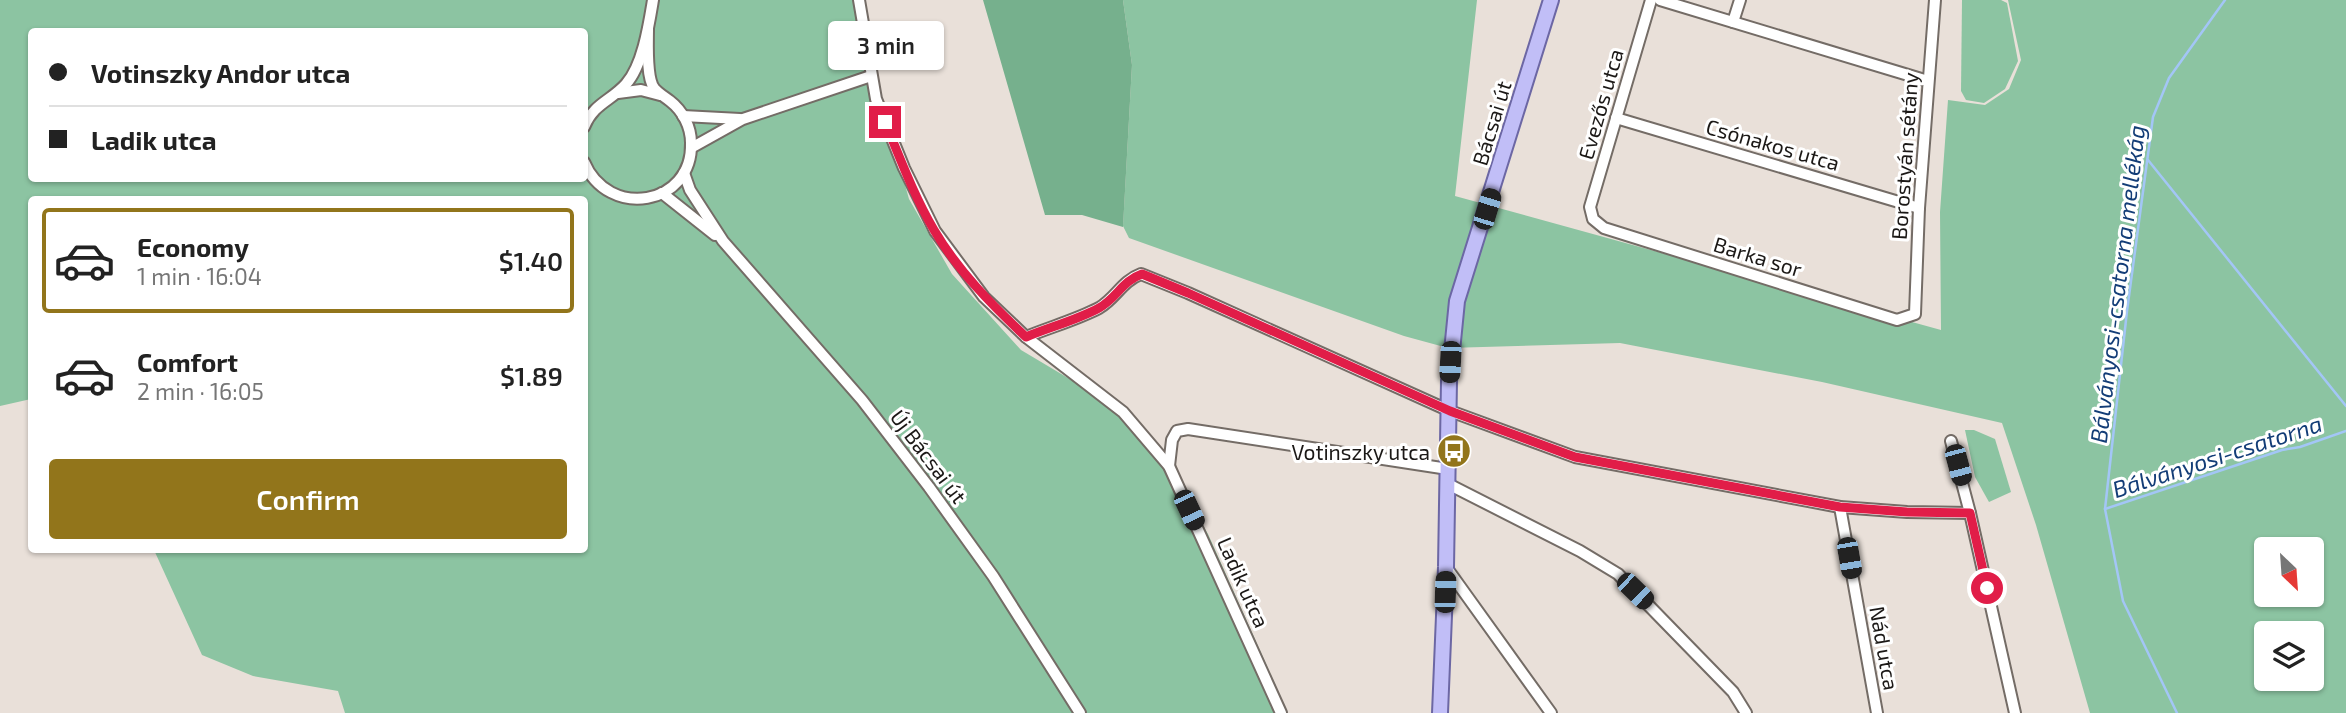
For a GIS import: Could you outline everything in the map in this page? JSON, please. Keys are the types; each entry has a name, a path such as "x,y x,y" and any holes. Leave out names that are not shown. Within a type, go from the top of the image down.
{"main road":[{"name":"Bácsai út","path":"1440,713 1449,381 1457,301 1551,0"}],"street":[{"path":"588,121 598,105 623,87 634,72 648,29 653,0"},
{"name":"Ladik utca","path":"859,0 876,99 904,168 934,231 984,297 1026,337 1123,412 1169,466 1281,713"},
{"name":"Evezős utca","path":"1592,219 1590,207 1651,0"},
{"path":"1660,0 1928,81"},
{"path":"1733,22 1740,0"},
{"name":"Borostyán sétány","path":"1915,314 1919,208 1935,0"},
{"path":"588,168 597,183 620,197 645,199 662,193 684,173 691,148 690,131 684,116 652,83 648,29"},
{"path":"691,148 743,119 871,76"},
{"path":"612,95 635,89 662,96"},
{"path":"684,116 743,119"},
{"name":"Csónakos utca","path":"1616,118 1919,208"},
{"name":"Új Bácsai út","path":"684,173 690,190 723,241 862,400 929,487 993,576 1080,713"},
{"name":"Új Bácsai út","path":"662,193 723,241"},
{"name":"Barka sor","path":"1592,219 1604,228 1897,320 1915,314"},
{"path":"1026,337 1098,309 1113,299 1129,279 1142,274 1450,411 1575,457 1840,507 1970,513"},
{"path":"1169,466 1172,440 1177,431 1188,429 1448,469"},
{"path":"1951,441 2015,713"},
{"path":"1448,485 1580,551 1618,574 1733,692 1746,713"},
{"name":"Nád utca","path":"1840,507 1877,713"},
{"path":"1446,568 1551,713"}],"green space":[{"path":"0,0 853,0 909,199 952,274 1021,350 1105,400 1168,465 1208,534 1288,713 345,713 338,691 253,676 202,655 155,553 588,553 588,196 28,196 28,400 0,406"},
{"path":"983,0 1123,0 1132,65 1123,227 1082,215 1045,215"},
{"path":"1123,0 1477,0 1455,196 1941,330 1940,212 1948,100 1985,105 2009,89 2021,60 2008,0 2346,0 2346,713 2090,713 2036,525 2002,423 1822,382 1620,343 1448,348 1404,336 1129,238 1123,226 1132,65"},
{"path":"1962,0 2001,0 2007,3 2018,61 2005,89 1984,103 1966,100 1961,91"},
{"path":"1965,430 1974,430 1995,439 2011,492 1989,502 1975,477"}],"waterway":[{"name":"Bálványosi-csatorna mellékág","path":"2177,713 2123,601 2105,509 2127,311 2153,117 2169,78 2225,0"},
{"path":"2148,160 2346,406"},
{"name":"Bálványosi-csatorna","path":"2105,509 2346,431"}],"place":[{"name":"Votinszky utca","path":"1454,451"}],"route":[{"path":"885,122 934,231 984,297 1026,337 1098,309 1113,299 1129,279 1142,274 1450,411 1575,457 1840,507 1970,513 1987,588"}]}
